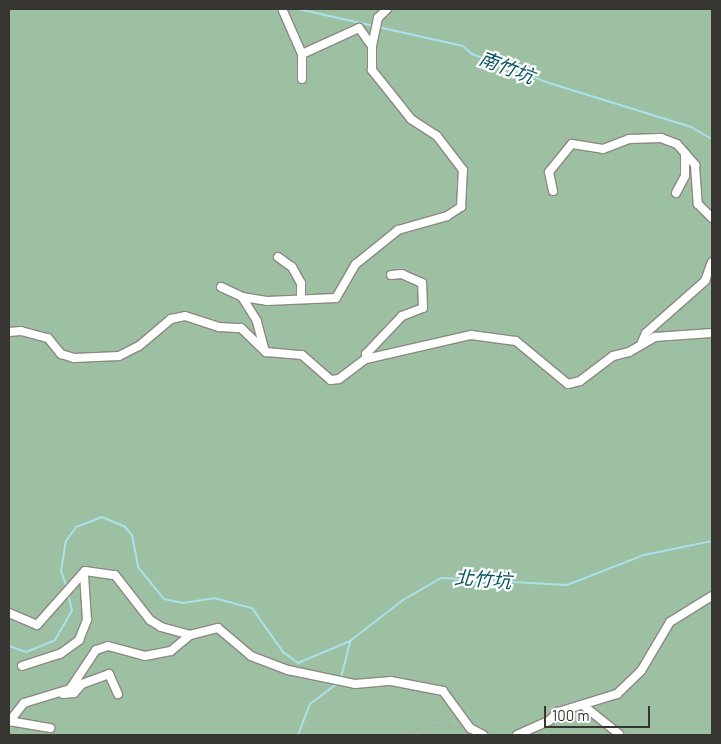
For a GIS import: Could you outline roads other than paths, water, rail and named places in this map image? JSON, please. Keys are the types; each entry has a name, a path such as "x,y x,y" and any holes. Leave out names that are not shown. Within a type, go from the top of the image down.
{"street":[{"path":"221,287 242,297 267,301 301,297 336,298 356,264 398,230 446,216 462,207 463,170 437,136 411,119 372,70 372,46 378,18 387,9"},
{"path":"283,11 302,54 302,80"},
{"path":"302,54 359,28 372,46"},
{"path":"553,191 549,172 572,144 603,149 647,137 677,144 698,173 698,204 712,218"},
{"path":"676,193 685,176 685,154"},
{"path":"278,257 292,267 301,282 301,297"},
{"path":"642,342 646,333 705,281 712,262"},
{"path":"366,359 366,354 402,316 423,308 422,282 402,274 391,275"},
{"path":"242,297 256,321 266,352"},
{"path":"9,332 27,332 48,338 61,354 74,358 119,356 139,346 171,319 185,316 219,327 241,328 266,352 302,355 331,380 339,379 366,359 471,335 516,341 560,380 575,384 613,356 629,352 642,342 668,334 712,333"},
{"path":"9,613 37,625 85,571"},
{"path":"85,571 116,574 150,620 161,628 190,635"},
{"path":"22,666 60,654 79,640 87,620 82,583 85,571"},
{"path":"518,735 549,721 558,712 584,706 617,694 641,671 670,622 712,596"},
{"path":"59,695 78,681 96,650 108,646 145,656 171,651 190,635 218,628 251,656 288,670 355,684 391,681 443,691 470,728 483,735"},
{"path":"50,728 9,722 24,703 74,693 82,684 109,674 118,694"},
{"path":"584,706 620,734"}],"waterway":[{"name":"南竹坑","path":"298,9 374,26"},
{"name":"南竹坑","path":"378,27 463,46 472,54 549,83 691,127 712,139"},
{"path":"67,588 61,571 66,541 76,527 102,517 125,527 132,535 138,567 164,599 183,603 214,598 252,608 283,652 298,663 350,641"},
{"name":"北竹坑","path":"341,678 350,641 403,600 441,578 567,585 644,555 712,541"},
{"path":"9,646 26,652 55,640 72,611 68,593"},
{"name":"北竹坑","path":"298,735 310,704 339,682"}]}
